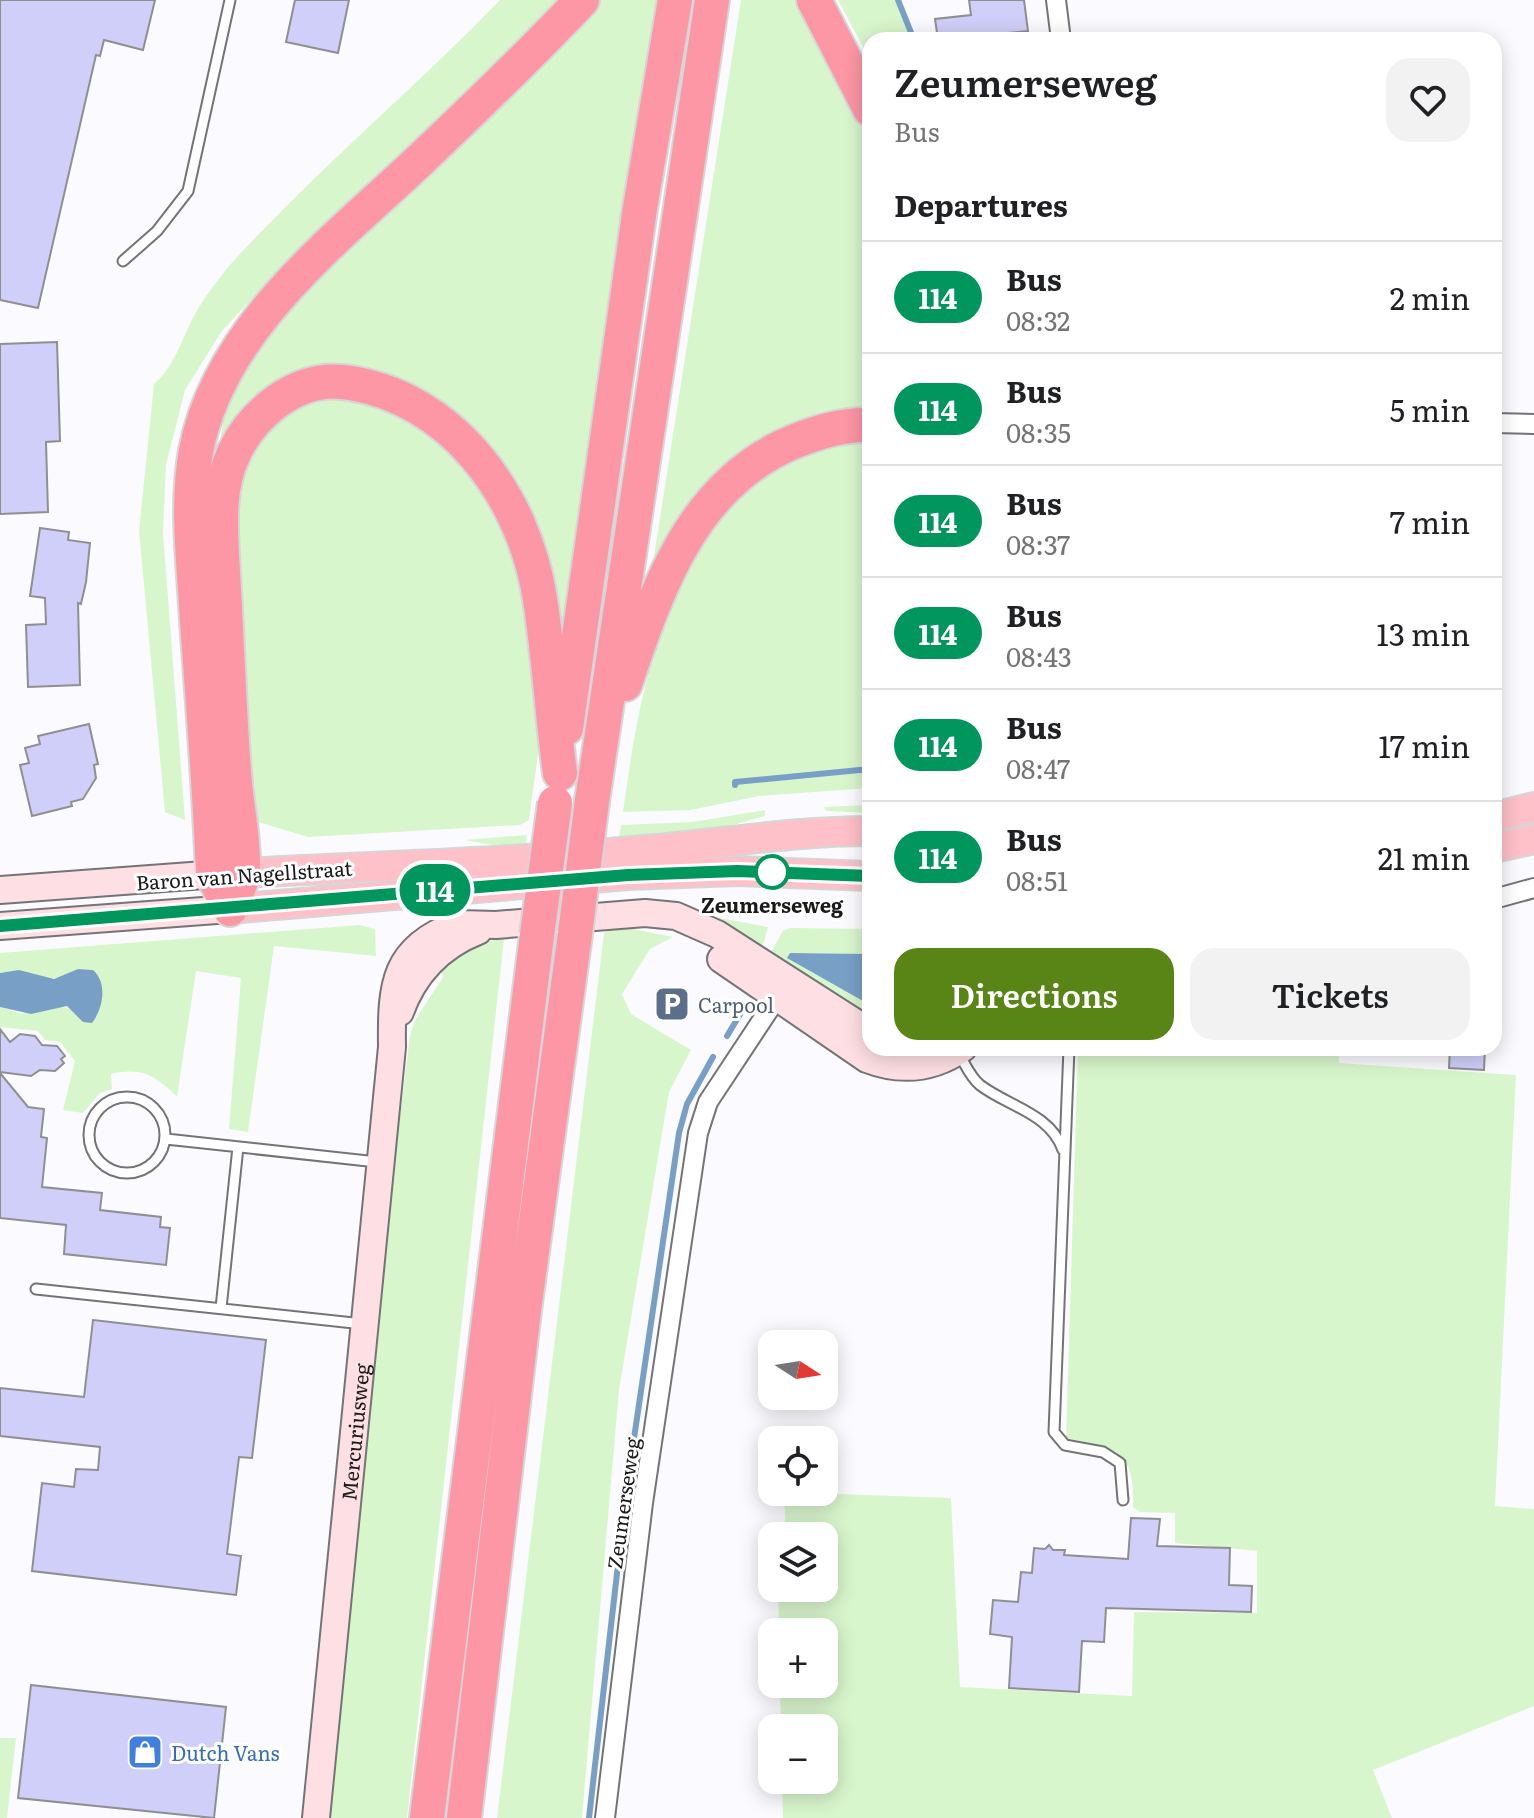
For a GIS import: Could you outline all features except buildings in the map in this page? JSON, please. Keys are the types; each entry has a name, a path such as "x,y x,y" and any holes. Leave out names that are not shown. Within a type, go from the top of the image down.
{"highway":[{"path":"230,909 191,525 196,450 215,393 237,352 264,313 352,223 528,58 582,0"},
{"path":"427,1818 557,788 640,208 675,0"},
{"path":"464,1818 524,1310 597,764 712,0"},
{"path":"814,0 862,93"},
{"path":"228,874 234,773 221,547 222,494 233,455 250,426 274,403 296,390 330,381 394,393 425,409 458,434 493,478 517,522 540,596 557,788"},
{"path":"597,764 658,590 675,554 708,506 746,469 769,452 814,433 862,426"}],"main road":[{"path":"1502,815 1534,807"},
{"name":"Baron van Nagellstraat","path":"228,874 509,860 636,851 748,836 862,831"},
{"path":"1502,846 1534,839"},
{"name":"Baron van Nagellstraat","path":"230,909 628,875 737,871 862,876"}],"street":[{"path":"1056,0 1060,32"},
{"path":"1502,423 1534,424"},
{"name":"Baron van Nagellstraat","path":"0,890 228,874"},
{"path":"1502,897 1534,888"},
{"name":"Baron van Nagellstraat","path":"0,926 230,909"},
{"name":"Mercuriusweg","path":"316,1818 392,1047 401,1009 414,981 428,963 463,937 496,925 632,915 657,921 688,936 782,989 862,1028"},
{"name":"Mercuriusweg","path":"782,989 862,1055"},
{"name":"Zeumerseweg","path":"605,1818 643,1503 698,1133 708,1102 782,989"},
{"name":"Mercuriusweg","path":"863,1056 883,1065 916,1068 943,1056"}],"lane":[{"path":"123,261 157,231 188,191 230,0"},
{"path":"963,1056 978,1084 1035,1116 1060,1141 1065,1157"},
{"path":"1069,1056 1054,1432 1065,1445 1103,1452 1120,1463 1123,1500"},
{"path":"129,1096 152,1105 160,1115 166,1139 155,1162 132,1173 119,1173 97,1159 88,1135 96,1112 105,1103 129,1096"},
{"path":"166,1139 381,1162"},
{"path":"221,1308 238,1147"},
{"path":"36,1289 366,1324"}],"green space":[{"path":"500,0 560,0 522,43 333,217 261,289 222,331 185,390 166,465 163,532 185,820 165,812 139,531 154,384 167,369 210,290 229,266 261,231"},
{"path":"594,0 661,0 562,631 549,575 470,429 331,372 215,472 227,398 273,320"},
{"path":"741,0 806,0 862,102 862,414 775,437 649,588"},
{"path":"838,0 898,0 913,32 862,32 862,45"},
{"path":"340,397 397,411 436,439 463,467 487,500 506,536 532,614 542,693 540,740 529,820 520,825 308,837 258,822 252,807 234,518 243,467 263,434 294,409"},
{"path":"862,438 862,789 759,796 691,810 623,812 646,681 674,598 694,559 719,522 776,467 817,445"},
{"path":"862,805 862,813 826,811 824,807"},
{"path":"765,810 765,816 687,838 618,843 621,825 692,822"},
{"path":"527,835 525,851 465,840"},
{"path":"693,913 768,927 764,942 755,954"},
{"path":"360,925 375,929 376,956 274,946 248,1132 229,1129 241,978 196,971 177,1097 155,1078 139,1072 121,1072 111,1074 112,1089 100,1093 83,1113 63,1110 75,1061 60,1042 45,1040 38,1031 0,1027 0,1007 19,1013 60,1007 72,1010 93,970 81,970 56,978 0,973 0,953"},
{"path":"790,928 862,929 862,954 791,953 788,958 862,1000 862,1021 767,959 783,931"},
{"path":"610,929 633,929 673,937 650,949 622,994 631,1014 691,1050 669,1092 619,1390 582,1818 497,1818 604,933"},
{"path":"504,939 407,1818 323,1818 376,1312 410,1035 415,1020 443,977 440,968 472,943"},
{"path":"1078,1056 1339,1056 1339,1063 1516,1075 1495,1506 1534,1509 1534,1706 1373,1770 1392,1818 783,1818 782,1794 838,1794 838,1714 781,1714 780,1698 838,1698 838,1618 779,1618 778,1602 838,1602 838,1522 785,1522 785,1506 838,1506 838,1494 951,1498 960,1687 1132,1696 1134,1612 1257,1613 1257,1551 1175,1543 1175,1513 1140,1512 1133,1507 1133,1488 1126,1462 1119,1454 1098,1445 1066,1438"},
{"path":"0,1738 16,1738 7,1818 0,1818"}],"water":[{"path":"790,953 862,954 862,1000 787,958"},
{"path":"78,969 93,970 101,982 101,1004 92,1023 83,1022 67,1006 31,1014 0,1007 0,973 19,970 54,979"}],"waterway":[{"path":"898,0 911,32"},
{"path":"735,785 735,782 862,770"},
{"path":"727,1036 742,1011"},
{"path":"589,1818 627,1486 679,1133 687,1104 713,1057"}],"bus line":[{"name":"114","path":"0,926 628,875 737,871 862,876"}],"place":[{"name":"Zeumerseweg","path":"772,872"},
{"name":"Carpool","path":"672,1004"},
{"name":"Dutch Vans","path":"145,1752"}]}
